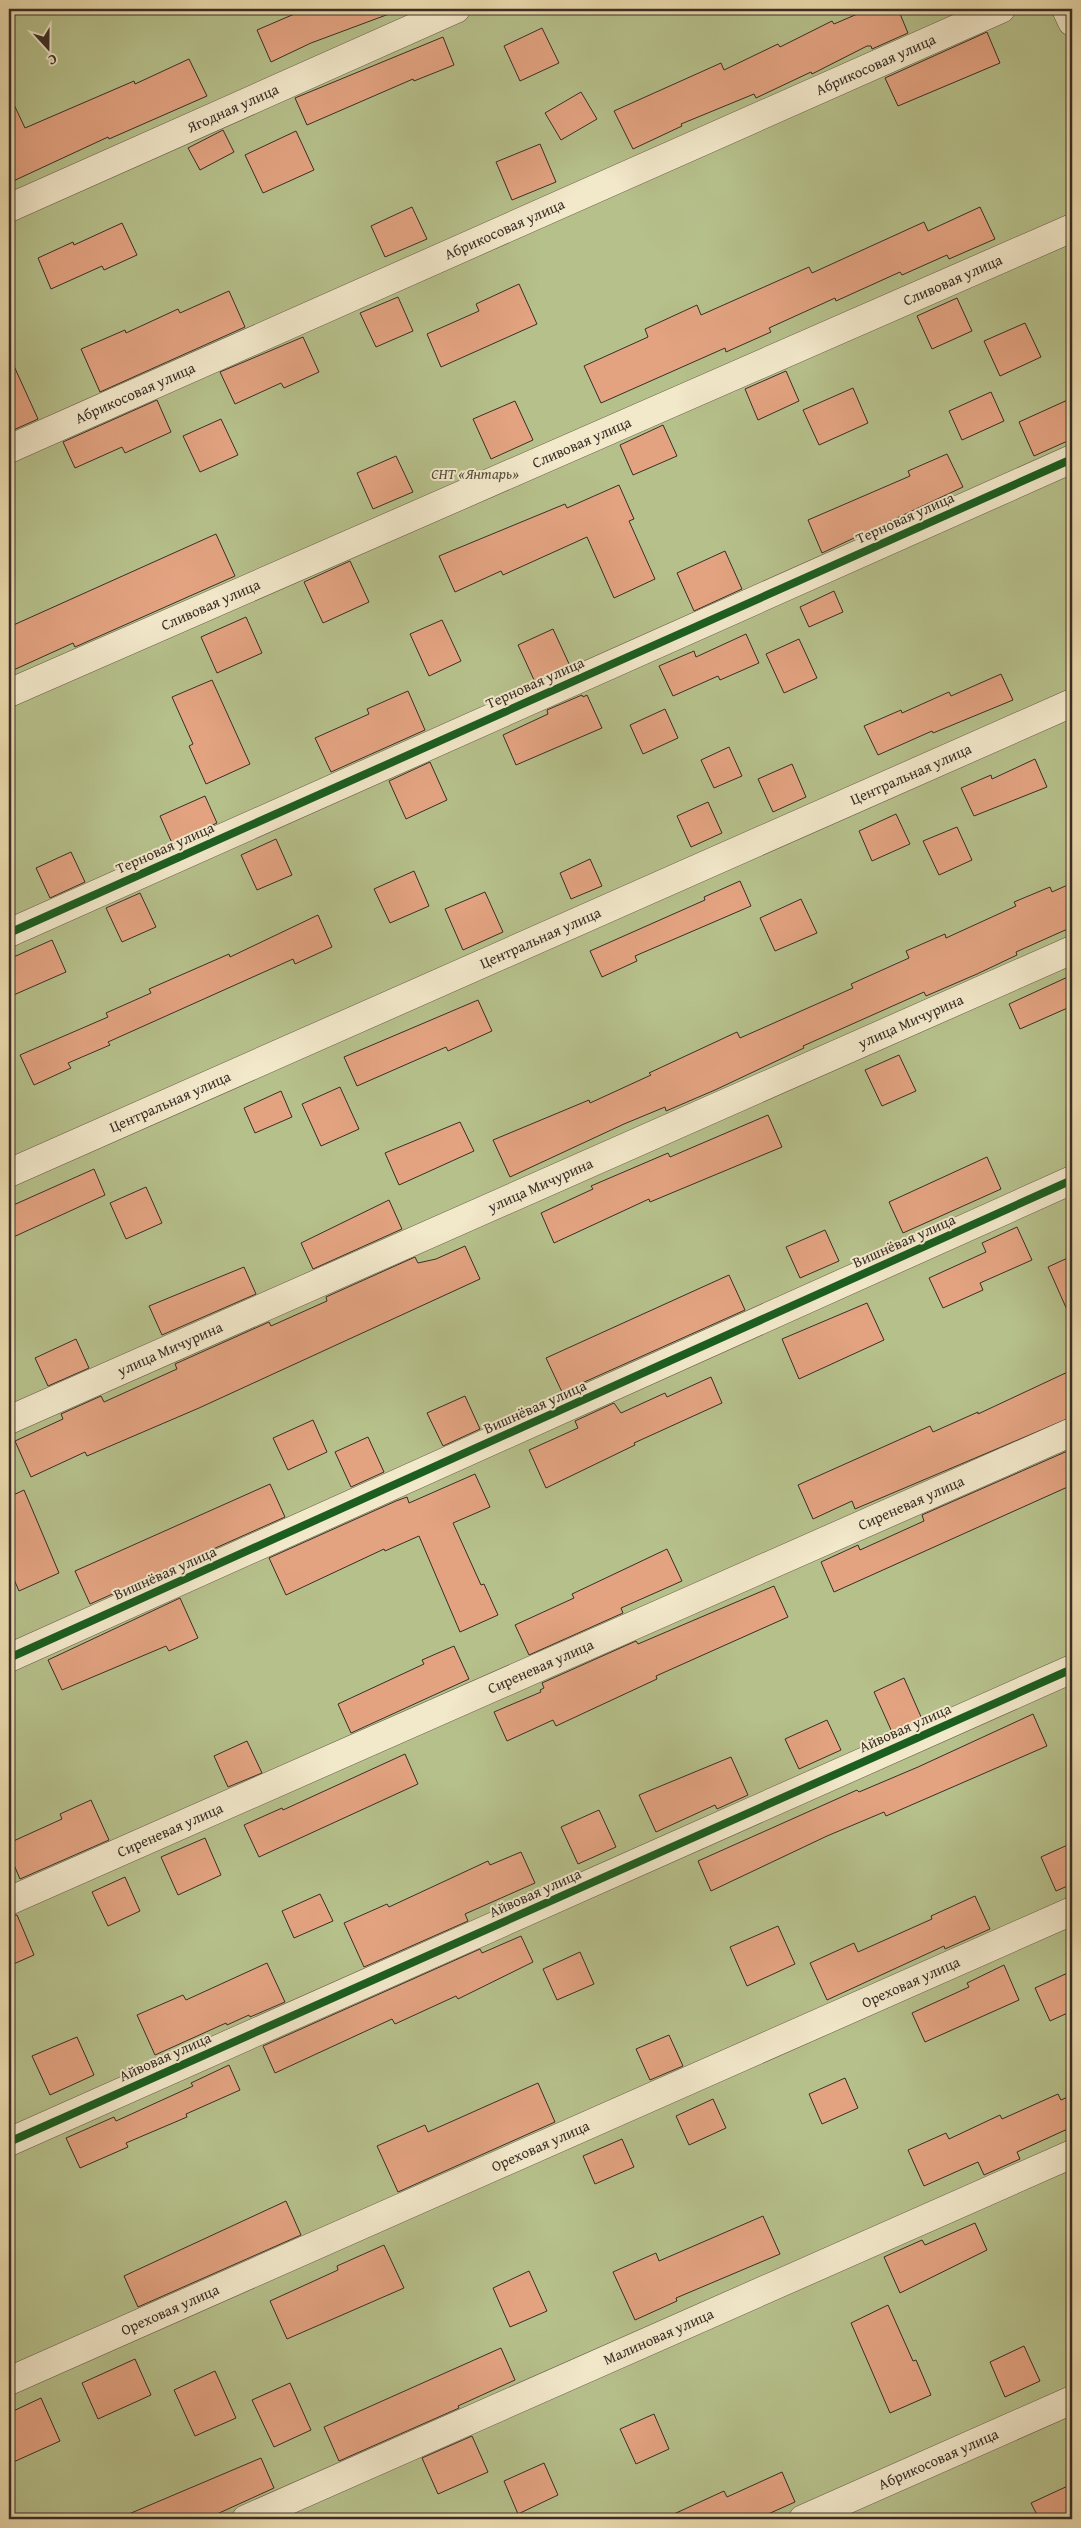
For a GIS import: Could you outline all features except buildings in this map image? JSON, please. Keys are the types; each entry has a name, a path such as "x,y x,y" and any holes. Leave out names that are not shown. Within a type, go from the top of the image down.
{"street":[{"name":"Ягодная улица","path":"9,208 456,9"},
{"name":"Абрикосовая улица","path":"9,449 1002,9"},
{"path":"1066,9 1072,22"},
{"name":"Сливовая улица","path":"9,693 1072,228"},
{"name":"Терновая улица","path":"9,933 1072,458"},
{"name":"Центральная улица","path":"9,1173 1072,702"},
{"name":"улица Мичурина","path":"9,1420 1072,950"},
{"name":"Вишнёвая улица","path":"9,1658 1072,1180"},
{"name":"Сиреневая улица","path":"9,1901 1072,1432"},
{"name":"Айвовая улица","path":"9,2142 1072,1669"},
{"name":"Ореховая улица","path":"9,2381 1072,1911"},
{"name":"Малиновая улица","path":"246,2519 1072,2154"},
{"name":"Абрикосовая улица","path":"803,2519 1072,2400"}],"green space":[{"name":"СНТ «Янтарь»","path":"9,9 1072,9 1072,2519 9,2519"}],"cycle path":[{"path":"9,933 1072,459"},
{"path":"9,1658 1072,1180"},
{"path":"9,2142 1072,1669"}]}
